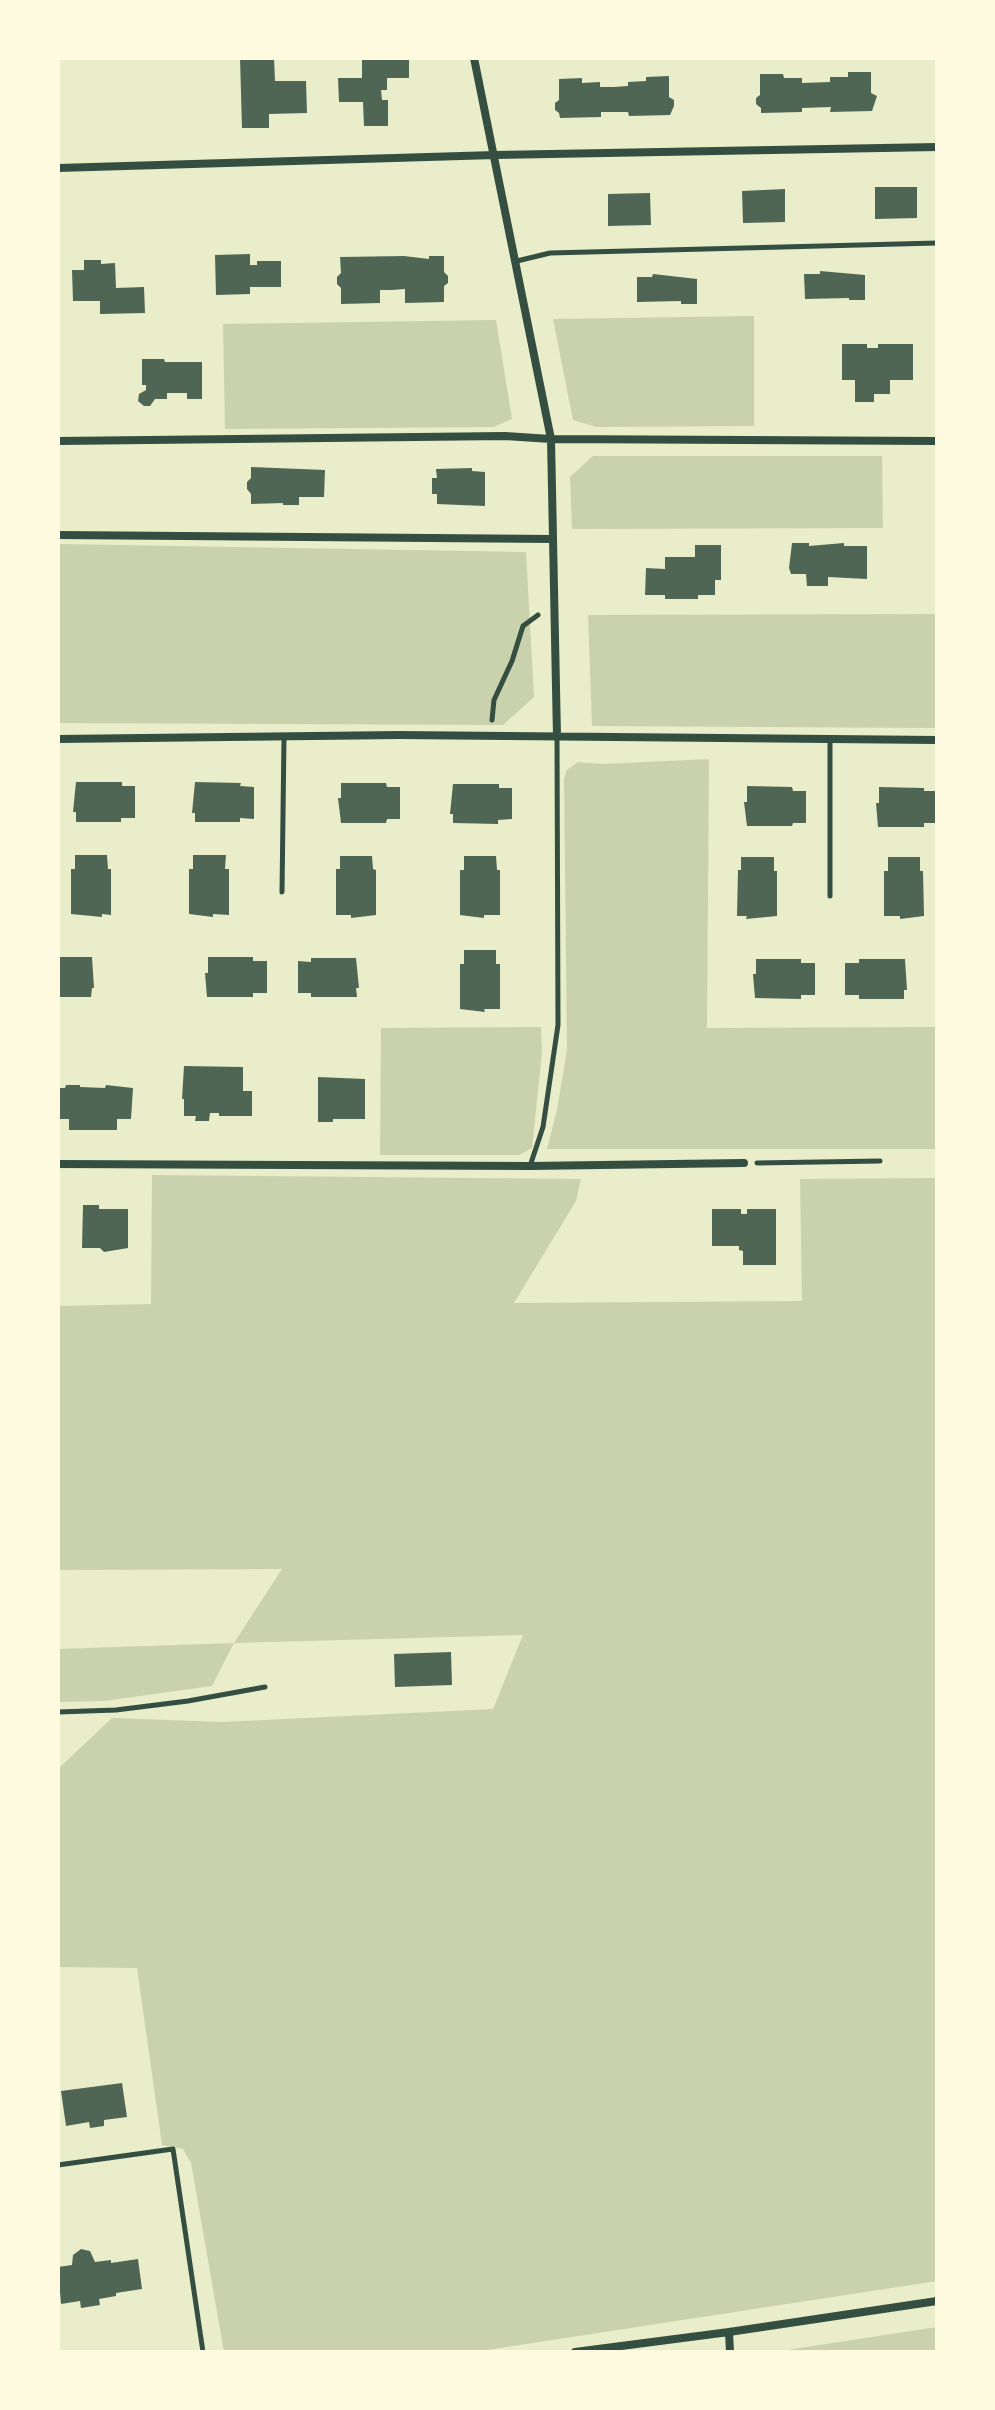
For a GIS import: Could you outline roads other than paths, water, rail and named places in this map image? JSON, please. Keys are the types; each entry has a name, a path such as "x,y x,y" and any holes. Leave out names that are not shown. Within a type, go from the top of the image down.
{"street":[{"path":"474,58 551,439 557,737"},
{"path":"58,168 495,155 937,147"},
{"path":"58,441 505,436 551,439 937,441"},
{"path":"58,535 553,539"},
{"path":"58,739 399,735 937,740"},
{"path":"58,1164 530,1166 744,1163"},
{"path":"575,2352 937,2301"},
{"path":"729,2332 730,2352"}],"lane":[{"path":"517,261 550,253 937,243"},
{"path":"530,1166 543,1127 558,1025 557,737"},
{"path":"282,892 284,738"},
{"path":"830,741 830,896"},
{"path":"58,1712 116,1710 265,1687"},
{"path":"58,2165 173,2149 203,2352"}]}
